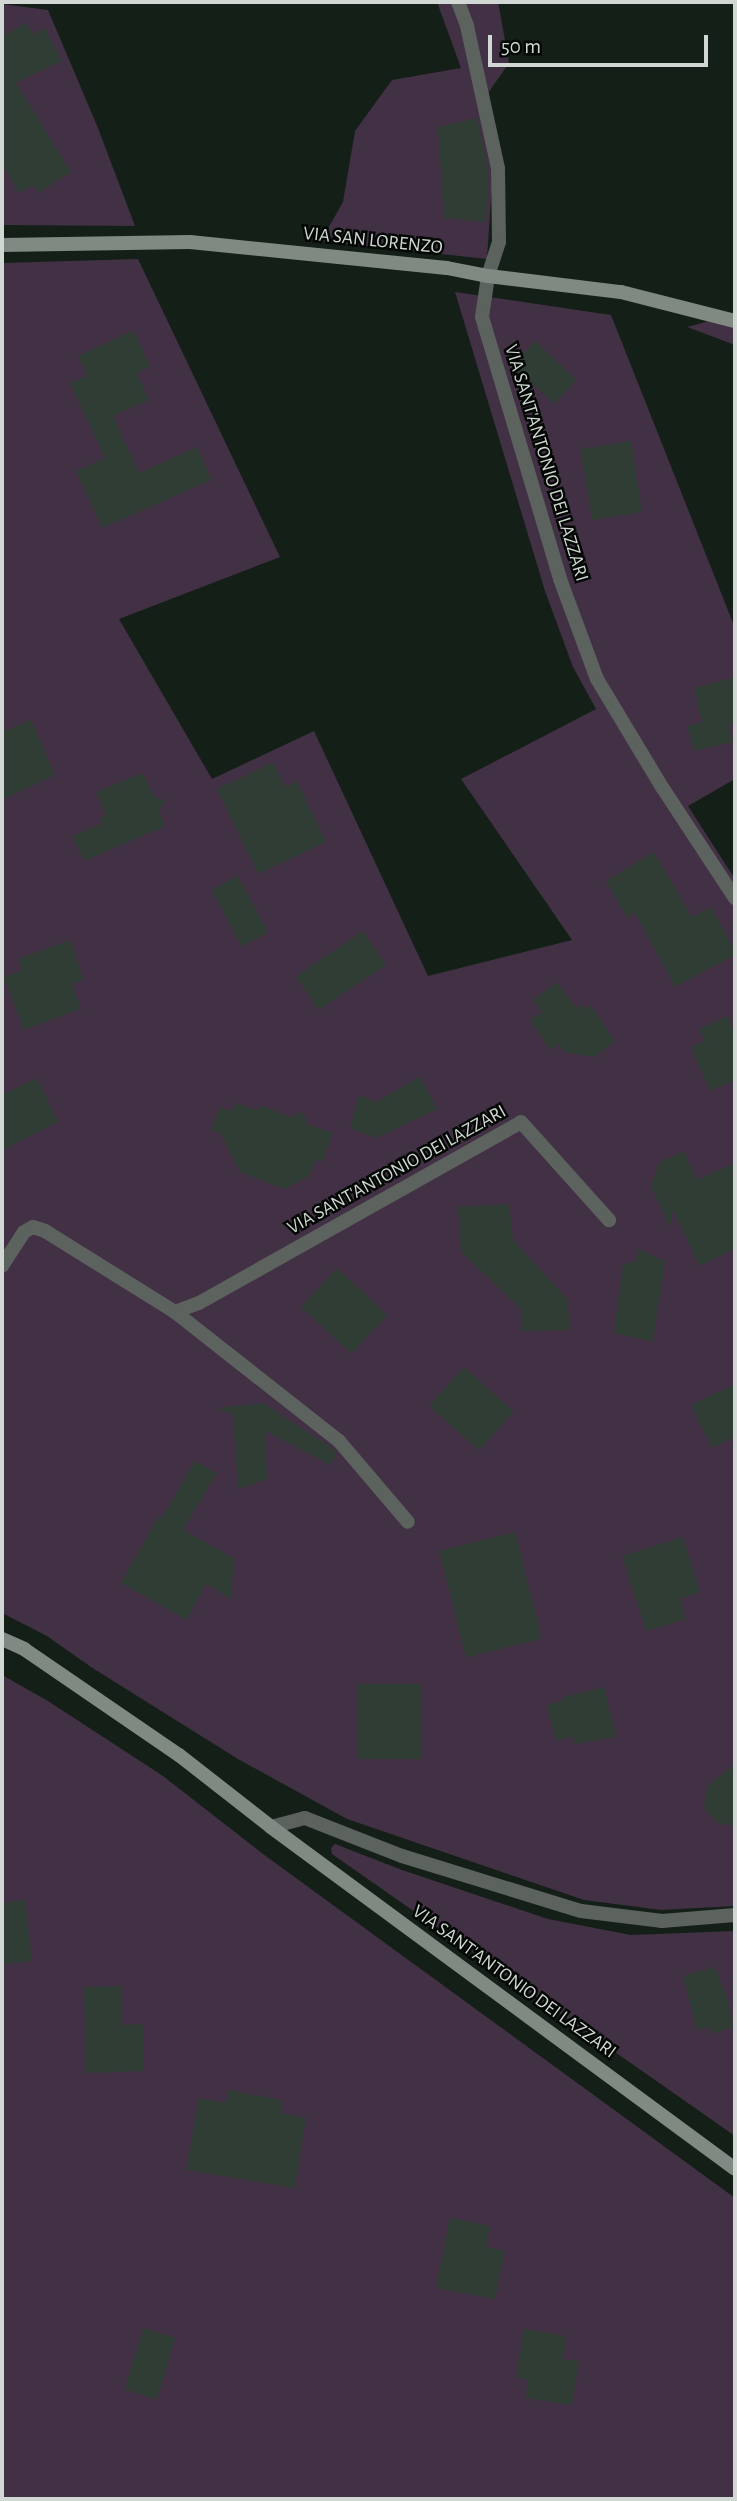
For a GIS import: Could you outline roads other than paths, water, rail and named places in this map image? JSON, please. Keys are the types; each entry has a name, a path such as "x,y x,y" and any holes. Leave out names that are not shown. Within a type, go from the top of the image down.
{"street":[{"name":"VIA SANT'ANTONIO DEI LAZZARI","path":"458,2 467,26 498,168 499,242 488,276 482,317 560,579 597,679 662,787 735,898"},
{"name":"VIA SAN LORENZO","path":"2,244 190,242 447,268 488,276 621,292 735,321"},
{"name":"VIA SANT'ANTONIO DEI LAZZARI","path":"175,1312 199,1303 521,1122 608,1220"},
{"path":"2,1266 24,1232 33,1227 45,1231 175,1312 339,1441 408,1522"},
{"name":"VIA SANT'ANTONIO DEI LAZZARI","path":"2,1639 24,1649 179,1755 271,1827 735,2169"},
{"path":"271,1827 305,1818 402,1856 581,1911 662,1921 735,1915"}]}
